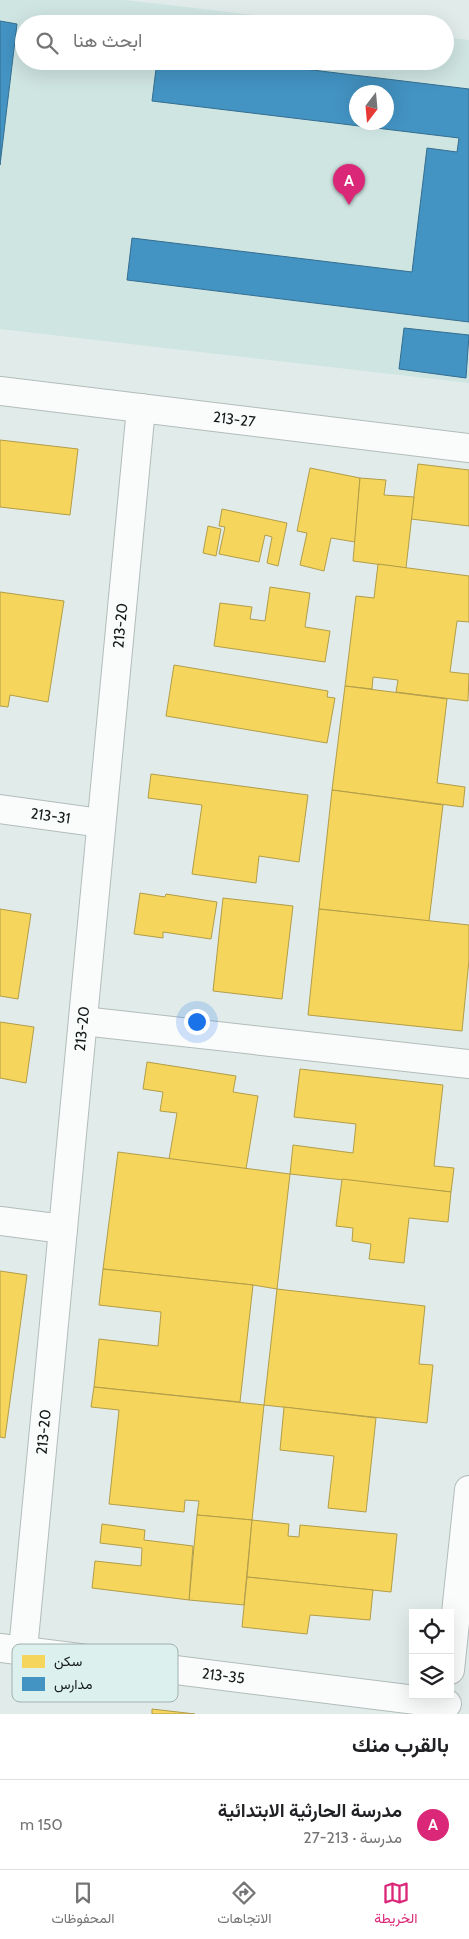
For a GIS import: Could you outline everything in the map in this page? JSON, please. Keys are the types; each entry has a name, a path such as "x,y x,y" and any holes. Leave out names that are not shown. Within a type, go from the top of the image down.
{"street":[{"name":"213-27","path":"0,391 469,448"},
{"name":"213-20","path":"11,1649 63,1228 141,408"},
{"name":"213-31","path":"0,809 101,823"},
{"path":"83,1021 469,1064"},
{"path":"0,1221 63,1228"},
{"path":"452,1654 469,1490"},
{"name":"213-35","path":"178,1670 447,1704"}],"shaded area":[{"path":"0,0 126,0 255,15 15,15 15,70 454,70 454,38 469,40 469,383 0,329"}],"building: سكن":[{"path":"0,440 78,449 70,515 0,507"},
{"path":"418,464 469,470 469,526 411,519"},
{"path":"310,468 360,478 355,542 331,538 324,571 300,565 307,533 297,531"},
{"path":"360,478 386,480 384,495 414,497 406,568 353,561"},
{"path":"222,509 287,523 278,566 267,563 272,537 265,535 259,562 219,554 225,527 219,526"},
{"path":"208,526 221,529 216,556 203,553"},
{"path":"378,564 469,576 469,622 457,621 450,672 469,674 468,701 396,692 398,680 373,677 372,689 345,686 356,596 374,598"},
{"path":"270,587 310,593 305,627 330,631 325,662 214,646 220,603 252,607 250,619 265,621"},
{"path":"0,592 64,601 48,702 10,695 8,707 0,706"},
{"path":"174,665 328,691 327,697 335,698 327,743 166,716"},
{"path":"345,686 447,699 437,783 465,787 463,807 332,790"},
{"path":"151,774 308,795 299,862 259,856 256,883 192,874 202,805 148,798"},
{"path":"332,790 443,805 429,921 319,909"},
{"path":"140,893 165,897 166,894 217,902 211,939 163,932 163,938 134,934"},
{"path":"223,898 293,906 282,999 213,991"},
{"path":"0,909 31,914 18,999 0,996"},
{"path":"319,909 469,925 469,960 462,1031 308,1015"},
{"path":"0,1022 34,1027 26,1083 0,1078"},
{"path":"147,1062 236,1076 233,1092 258,1096 246,1169 169,1159 177,1113 160,1111 163,1092 143,1089"},
{"path":"300,1069 443,1085 434,1166 454,1168 451,1192 290,1174 293,1145 353,1153 356,1124 294,1117"},
{"path":"118,1152 290,1174 277,1289 103,1269"},
{"path":"342,1179 451,1192 448,1222 409,1218 404,1263 369,1259 371,1244 352,1241 353,1228 336,1226"},
{"path":"103,1269 253,1285 240,1402 94,1387 99,1339 158,1346 161,1312 99,1305"},
{"path":"0,1271 27,1275 5,1438 0,1437"},
{"path":"277,1289 425,1306 419,1364 433,1365 427,1423 264,1405"},
{"path":"94,1387 264,1405 252,1520 197,1515 199,1501 185,1500 184,1512 109,1504 119,1410 91,1407"},
{"path":"284,1407 376,1418 366,1512 328,1508 334,1456 280,1450"},
{"path":"197,1515 252,1520 244,1605 189,1600"},
{"path":"252,1520 289,1524 288,1536 299,1537 300,1525 397,1534 391,1592 247,1577"},
{"path":"102,1524 145,1530 144,1540 193,1546 189,1600 92,1588 95,1561 141,1566 142,1548 100,1543"},
{"path":"247,1577 373,1590 370,1620 310,1615 307,1634 242,1627"},
{"path":"152,1709 195,1714 152,1714"}],"building: مدارس":[{"path":"0,21 15,24 15,41 0,165"},
{"path":"156,70 312,70 469,89 469,322 127,280 132,238 412,272 427,148 457,152 459,138 393,130 394,85 349,85 349,125 152,101"},
{"path":"404,328 469,335 466,378 399,369"}],"place":[{"name":"مدرسة الحارثية الابتدائية","path":"349,205"}]}
